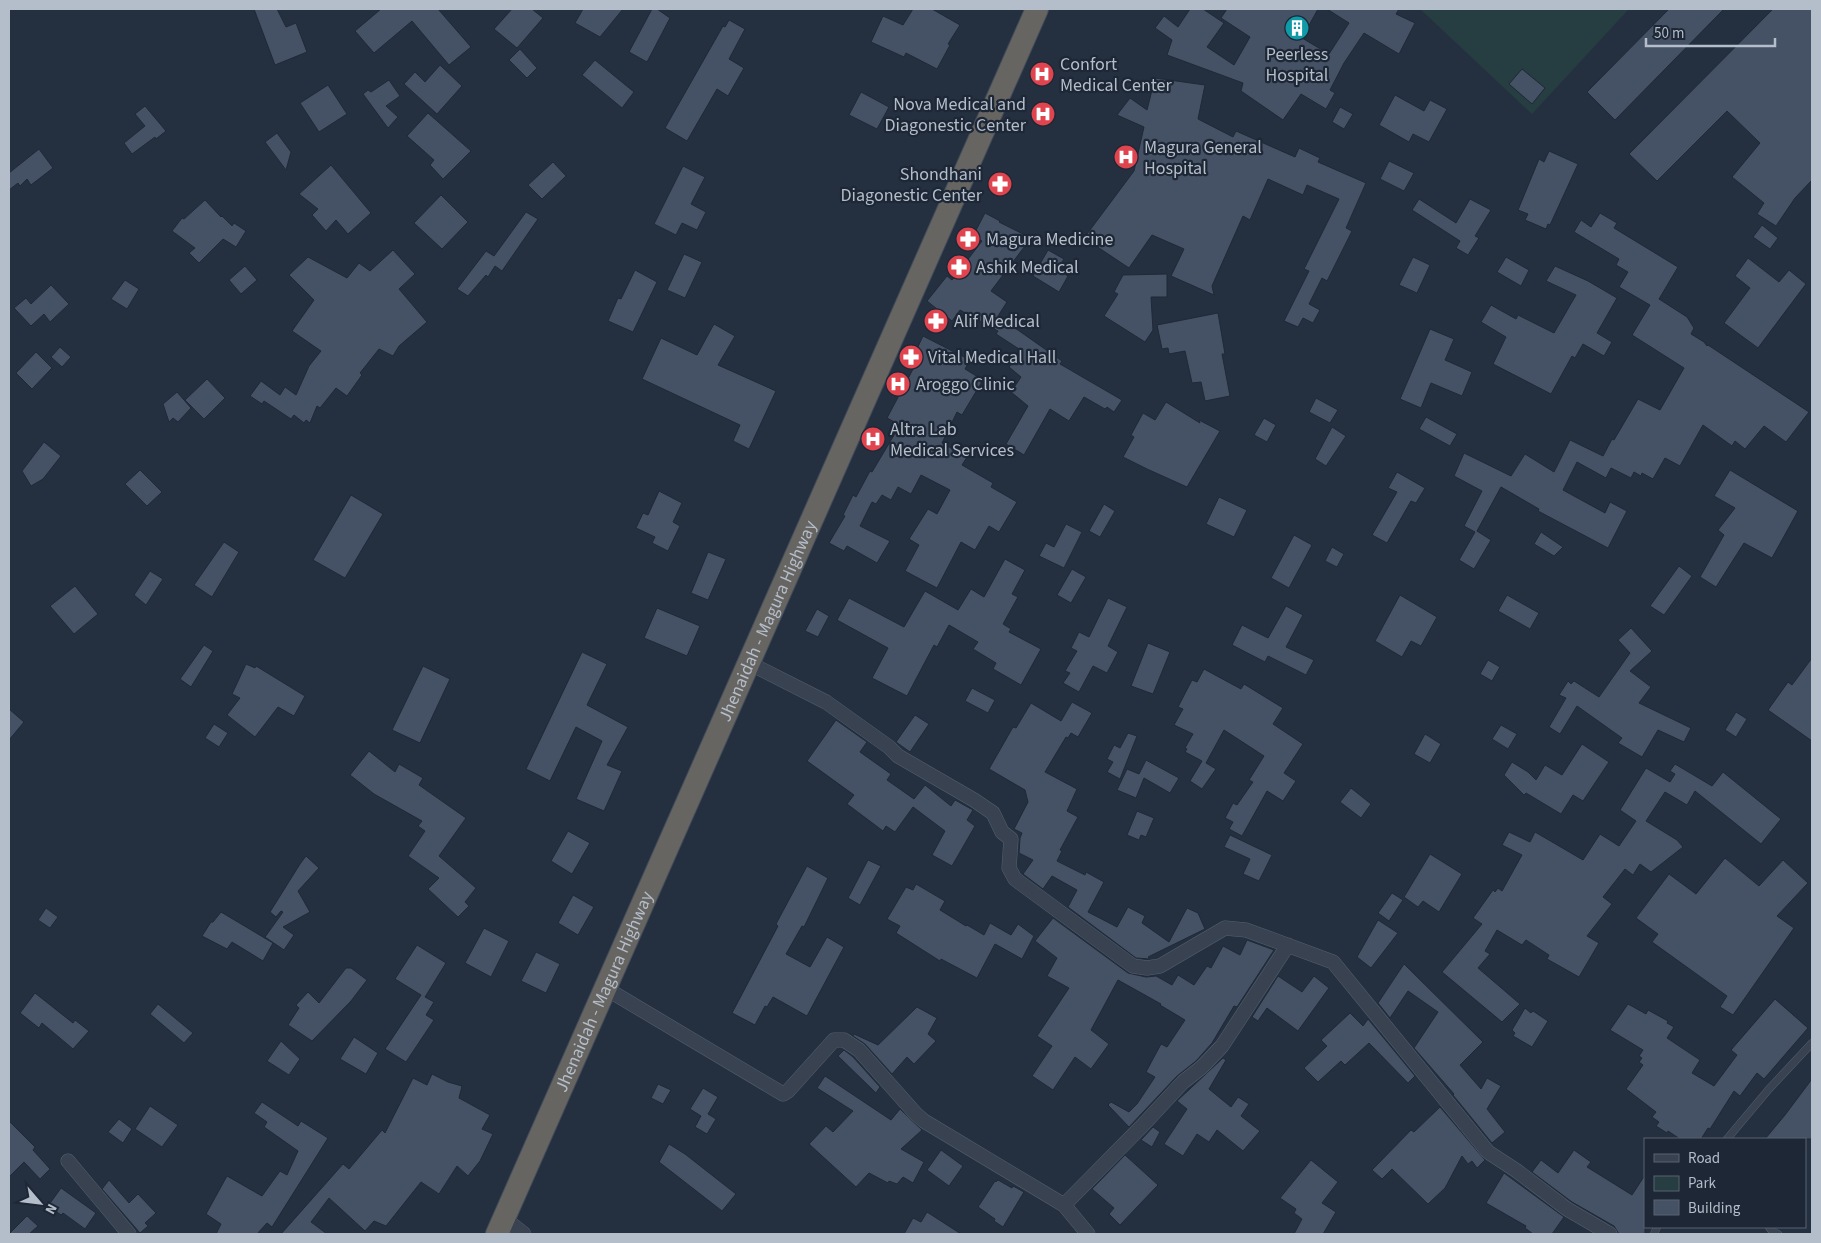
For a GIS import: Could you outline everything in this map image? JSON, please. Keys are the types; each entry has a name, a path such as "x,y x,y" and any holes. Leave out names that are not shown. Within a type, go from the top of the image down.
{"highway":[{"name":"Jhenaidah - Magura Highway","path":"501,1226 1037,9"}],"street":[{"path":"749,663 826,702 889,747 898,756 993,813 1002,832 1011,839 1009,868 1015,879 1133,966 1147,968 1160,966 1225,928 1246,930 1333,962 1488,1152 1517,1171 1567,1209 1610,1234"},
{"path":"1064,1205 1183,1082 1202,1067 1222,1046 1288,945"},
{"path":"605,988 782,1094 788,1091 834,1040 844,1040 859,1050 924,1121 1064,1205 1088,1234"},
{"path":"68,1161 129,1234"},
{"path":"501,1226 524,1234"}],"lane":[{"path":"1728,1138 1812,1043"}],"green space":[{"path":"1420,9 1629,9 1532,114"}],"building":[{"path":"254,9 277,9 286,27 296,23 307,52 275,65"},
{"path":"381,9 438,9 471,47 449,65 412,21 374,53 355,31"},
{"path":"512,9 532,9 543,18 517,48 494,29"},
{"path":"583,9 623,9 600,37 575,23"},
{"path":"652,9 657,9 670,18 647,62 629,52"},
{"path":"913,9 932,9 960,25 948,44 950,45 937,69 906,53 904,57 871,42 883,16 903,25"},
{"path":"1190,9 1203,9 1224,23 1207,47 1234,65 1250,37 1221,18 1227,9 1318,9 1302,38 1329,54 1349,23 1327,9 1399,9 1396,14 1415,23 1399,54 1364,33 1344,63 1330,90 1335,93 1326,109 1301,94 1283,120 1241,91 1243,83 1167,55 1172,40 1155,28 1164,16 1178,27"},
{"path":"1669,9 1724,9 1615,120 1587,92"},
{"path":"1773,9 1812,9 1812,180 1795,198 1776,226 1757,214 1764,203 1732,177 1760,143 1727,111 1657,181 1629,154"},
{"path":"729,20 745,29 729,59 744,68 728,96 717,89 687,141 665,128 723,26 725,27"},
{"path":"520,49 537,68 527,78 509,60"},
{"path":"595,60 634,92 622,108 582,75"},
{"path":"440,65 462,86 437,114 404,84 415,72 425,82"},
{"path":"1522,69 1545,88 1532,104 1509,84"},
{"name":"Magura General Hospital","path":"1155,78 1205,85 1198,119 1233,137 1236,131 1295,157 1299,148 1320,158 1318,162 1366,183 1346,228 1352,231 1327,281 1322,278 1309,304 1320,310 1313,323 1303,318 1298,327 1284,321 1309,271 1304,269 1339,199 1307,185 1303,195 1268,179 1250,220 1243,216 1212,286 1214,295 1171,276 1184,249 1152,235 1129,268 1084,238 1134,171 1144,127 1117,115 1130,98 1147,110"},
{"path":"389,80 400,96 386,106 398,117 388,128 363,94 368,90 371,92"},
{"path":"328,85 347,114 319,132 300,103"},
{"path":"861,92 889,107 877,129 849,115"},
{"path":"1395,95 1424,111 1430,100 1447,109 1429,142 1413,134 1409,142 1379,125"},
{"path":"145,106 166,131 132,154 124,143 145,126 135,114"},
{"path":"1340,107 1353,114 1344,129 1332,122"},
{"path":"428,113 471,151 443,179 430,165 434,160 407,136"},
{"path":"277,133 291,152 286,170 265,142"},
{"path":"39,149 53,168 31,185 27,179 20,186 18,183 9,190 9,173"},
{"path":"1549,151 1578,164 1550,225 1548,224 1546,229 1525,220 1528,214 1518,210 1539,159 1544,162"},
{"path":"1389,161 1414,173 1404,191 1380,179"},
{"path":"553,162 566,176 542,199 528,185"},
{"path":"331,165 371,213 348,234 336,220 326,231 312,215 318,209 299,194"},
{"path":"683,166 705,177 691,204 706,212 697,230 682,223 676,235 654,224"},
{"path":"441,195 468,222 442,249 414,223"},
{"path":"1419,199 1456,223 1470,199 1491,210 1475,236 1479,238 1468,255 1456,248 1460,241 1412,210"},
{"path":"205,200 232,226 234,223 246,231 236,247 223,239 199,263 189,253 195,248 172,231 182,218 184,219"},
{"path":"526,212 538,219 502,271 495,266 488,277 486,275 468,296 457,289 486,251 494,256"},
{"path":"985,213 1031,238 991,291 1007,302 998,316 1062,361 1060,364 1122,400 1114,412 1084,397 1069,421 1050,409 1024,455 1006,444 1028,406 1011,392 1021,377 1009,367 1022,351 996,334 998,331 960,310 952,321 927,301 947,276 952,280 982,241 973,236"},
{"path":"1600,213 1617,223 1614,228 1678,267 1659,299 1687,317 1694,328 1691,334 1809,412 1786,442 1764,426 1745,449 1735,441 1732,446 1703,425 1680,466 1665,458 1653,479 1642,473 1641,476 1634,472 1631,478 1611,468 1606,478 1577,462 1563,490 1605,513 1610,502 1627,511 1608,548 1538,511 1539,509 1501,487 1477,531 1491,540 1474,569 1459,560 1475,532 1464,526 1482,491 1454,476 1464,453 1511,476 1525,454 1554,472 1570,440 1603,456 1638,399 1660,410 1684,368 1632,335 1650,305 1619,287 1628,272 1616,265 1619,259 1574,232 1581,220 1591,227"},
{"path":"1762,225 1778,238 1770,249 1753,237"},
{"path":"393,250 415,274 399,289 427,322 399,346 393,356 379,349 360,373 362,375 347,396 336,388 320,408 317,406 310,423 306,420 304,423 294,415 291,419 264,401 262,404 250,396 261,381 280,395 285,387 296,395 309,366 321,351 292,331 314,300 289,275 308,257 347,278 359,263 370,271"},
{"path":"1048,250 1064,259 1057,270 1068,276 1059,292 1033,276"},
{"path":"684,254 702,262 685,298 667,290"},
{"path":"1413,257 1430,265 1417,293 1399,285"},
{"path":"1506,257 1529,270 1521,286 1497,272"},
{"path":"1748,258 1779,282 1789,270 1806,284 1758,348 1724,323 1750,288 1735,276"},
{"path":"245,266 257,280 241,294 229,280"},
{"path":"1555,266 1588,281 1617,298 1597,333 1612,342 1604,356 1583,344 1575,358 1572,356 1551,394 1493,364 1506,337 1481,322 1491,305 1516,319 1518,315 1554,333 1576,295 1546,281"},
{"path":"635,270 657,282 633,332 608,321 618,298 621,299"},
{"path":"1167,274 1167,297 1151,297 1153,330 1145,342 1104,316 1118,294 1114,292 1123,275"},
{"path":"125,280 139,289 127,309 111,299"},
{"path":"51,285 69,304 50,322 44,314 31,326 14,308 26,298 31,304"},
{"path":"1218,313 1225,354 1222,354 1230,396 1205,401 1201,382 1192,383 1185,351 1169,354 1168,348 1162,349 1157,325"},
{"path":"714,324 735,336 718,365 776,391 749,449 733,441 740,425 642,379 661,338 697,355"},
{"path":"1430,329 1454,339 1445,360 1472,372 1462,396 1431,383 1421,408 1400,399"},
{"path":"923,336 970,360 965,369 983,380 962,415 957,412 942,443 967,457 962,465 993,483 991,487 1017,502 999,532 989,526 975,550 961,542 937,588 905,571 919,545 909,539 928,509 937,514 950,490 921,475 911,494 898,487 891,500 882,495 876,504 872,502 860,526 890,541 877,563 847,546 844,551 829,543 845,516 843,515 853,495 856,497 870,471 872,472 900,425 887,418 920,356 915,353"},
{"path":"60,347 71,357 62,367 51,357"},
{"path":"36,352 52,368 32,389 16,373"},
{"path":"207,379 225,398 204,419 185,400"},
{"path":"177,392 191,408 178,422 173,418 169,422 163,404"},
{"path":"1316,398 1338,410 1330,423 1309,412"},
{"path":"1166,402 1200,423 1199,420 1220,431 1187,487 1123,457 1134,437 1131,435 1143,413 1155,420"},
{"path":"1426,417 1457,434 1450,446 1419,429"},
{"path":"1264,418 1276,425 1267,442 1254,435"},
{"path":"1332,427 1346,436 1326,466 1315,459"},
{"path":"44,442 61,456 43,479 31,486 22,471"},
{"path":"140,470 162,492 147,506 125,484"},
{"path":"1730,470 1798,511 1772,558 1744,543 1716,587 1700,577 1724,535 1718,530 1735,508 1714,496"},
{"path":"1397,472 1425,488 1416,503 1411,501 1387,543 1372,535 1397,492 1388,488"},
{"path":"659,491 682,503 673,522 680,526 668,551 652,543 655,537 636,528 643,513 648,515"},
{"path":"351,495 383,514 345,578 313,560"},
{"path":"1219,497 1247,510 1234,537 1206,524"},
{"path":"1104,504 1115,511 1100,537 1089,531"},
{"path":"1066,524 1082,532 1064,568 1039,556 1046,543 1054,547"},
{"path":"1541,532 1563,547 1554,556 1534,544"},
{"path":"1294,535 1312,545 1289,588 1271,578"},
{"path":"224,542 239,552 212,597 194,585"},
{"path":"1332,547 1344,554 1337,567 1325,561"},
{"path":"708,552 726,559 708,600 691,593"},
{"path":"1005,559 1025,570 1012,594 1018,597 1003,624 1011,629 1009,632 1041,649 1021,685 993,669 996,663 973,649 978,642 949,625 937,647 934,645 907,696 872,678 888,648 837,620 849,598 904,627 925,591 958,610 971,589 984,597"},
{"path":"1679,566 1692,576 1664,615 1650,606"},
{"path":"1072,569 1086,577 1071,603 1057,595"},
{"path":"150,571 163,579 146,605 134,595"},
{"path":"75,586 98,614 74,634 50,606"},
{"path":"1400,595 1437,617 1421,646 1411,641 1402,657 1375,641"},
{"path":"1507,595 1539,613 1530,629 1498,611"},
{"path":"1108,598 1127,607 1108,646 1118,652 1107,673 1093,666 1079,692 1063,683 1070,673 1065,671 1077,651 1071,648 1079,632 1089,637"},
{"path":"1286,606 1303,615 1286,647 1314,660 1306,675 1268,656 1265,662 1232,645 1242,625 1268,638"},
{"path":"657,608 700,626 687,656 644,638"},
{"path":"817,609 829,616 818,637 805,631"},
{"path":"1631,628 1652,651 1630,671 1651,687 1639,703 1691,728 1684,742 1658,730 1642,757 1618,743 1622,738 1577,706 1560,734 1549,727 1566,698 1559,695 1568,681 1571,684 1574,681 1599,697 1630,653 1618,640"},
{"path":"1148,643 1170,652 1153,694 1131,686"},
{"path":"204,645 213,651 191,687 180,679"},
{"path":"582,652 607,664 587,705 628,727 607,765 622,771 604,811 576,799 602,741 576,727 550,781 526,769"},
{"path":"1812,658 1812,741 1768,710 1788,682 1792,685"},
{"path":"1488,660 1500,667 1492,681 1480,674"},
{"path":"246,664 255,668 256,666 305,696 294,716 278,707 255,737 227,715 240,698 232,694"},
{"path":"423,666 450,679 420,743 392,730"},
{"path":"1204,669 1241,689 1244,684 1283,708 1273,724 1303,744 1284,773 1296,781 1283,801 1267,791 1242,836 1229,829 1233,822 1225,818 1233,803 1237,805 1253,782 1249,780 1264,756 1224,730 1206,763 1216,769 1202,789 1190,781 1202,761 1185,752 1187,749 1185,748 1193,734 1174,725 1183,709 1178,707 1192,680 1197,682"},
{"path":"972,688 995,700 988,713 965,701"},
{"path":"1072,702 1092,713 1078,737 1071,733 1068,738 1066,737 1045,772 1077,789 1067,811 1078,817 1060,850 1062,851 1057,861 1085,875 1086,872 1104,882 1088,912 1117,927 1128,907 1145,916 1142,923 1169,942 1187,908 1198,913 1205,929 1148,957 1150,959 1136,958 1068,907 1077,890 1052,876 1043,889 1023,874 1033,860 1019,853 1022,833 1014,829 1028,802 1025,790 989,769 1013,727 1016,728 1031,703 1061,721"},
{"path":"9,709 24,722 9,740"},
{"path":"1736,712 1747,719 1736,737 1725,730"},
{"path":"915,715 929,724 910,752 896,742"},
{"path":"836,720 867,742 860,752 891,774 887,780 914,799 925,785 951,806 955,800 973,810 967,820 975,826 952,866 932,855 945,831 913,807 895,832 886,826 883,831 847,804 854,795 807,761"},
{"path":"214,724 228,733 219,747 205,738"},
{"path":"1501,725 1517,734 1508,749 1492,739"},
{"path":"1128,733 1137,736 1120,779 1107,772 1113,762 1107,759 1114,745 1120,748"},
{"path":"1425,734 1441,744 1430,763 1414,754"},
{"path":"1582,744 1609,762 1583,801 1573,795 1561,814 1526,793 1524,795 1504,775 1512,762 1528,772 1536,780 1545,765 1562,775"},
{"path":"369,751 395,772 399,764 423,778 419,785 466,818 439,856 476,888 465,902 469,906 458,917 428,889 439,878 408,856 425,831 418,826 422,821 374,794 350,775"},
{"path":"1146,760 1179,778 1170,793 1144,778 1136,798 1117,790 1127,769 1139,774"},
{"path":"1675,764 1712,786 1723,772 1781,819 1761,844 1695,791 1687,805 1665,792 1646,821 1677,840 1683,847 1651,872 1640,864 1633,875 1625,869 1603,897 1612,904 1587,936 1599,943 1579,977 1547,959 1549,955 1526,940 1522,945 1497,930 1485,951 1490,954 1478,968 1520,1004 1502,1022 1442,972 1482,924 1473,918 1493,890 1495,892 1498,888 1502,891 1522,855 1502,845 1509,832 1530,842 1535,832 1583,860 1600,834 1619,846 1636,821 1620,810 1646,768 1670,782 1675,774 1670,771"},
{"path":"1351,788 1371,804 1361,818 1340,802"},
{"path":"1137,811 1154,818 1146,837 1141,835 1139,840 1127,835"},
{"path":"568,831 590,843 572,874 551,861"},
{"path":"1230,835 1272,855 1259,881 1243,874 1250,859 1224,847"},
{"path":"1430,854 1462,874 1439,912 1423,901 1418,907 1404,897"},
{"path":"306,856 319,868 298,891 310,912 283,927 294,935 284,950 265,937 283,912 281,911 276,917 270,912"},
{"path":"1725,858 1759,886 1783,860 1808,883 1777,916 1794,928 1733,1015 1720,1007 1727,996 1652,942 1658,934 1636,918 1669,874 1696,894"},
{"path":"868,860 881,866 860,905 848,898"},
{"path":"807,866 828,878 804,927 802,926 786,954 810,967 827,937 844,947 807,1016 773,997 767,1007 765,1006 755,1025 732,1013"},
{"path":"916,884 945,901 940,910 984,935 990,923 1011,935 1018,924 1034,936 1022,959 995,944 977,978 941,959 940,961 896,933 900,926 887,919 906,887 913,890"},
{"path":"1392,893 1403,900 1389,921 1378,913"},
{"path":"573,895 594,907 578,935 558,923"},
{"path":"46,908 58,917 50,928 38,920"},
{"path":"221,912 273,943 263,961 232,942 227,949 202,936 211,922"},
{"path":"1053,918 1128,973 1146,977 1156,976 1172,985 1178,975 1194,985 1207,966 1211,968 1223,946 1240,955 1247,940 1274,950 1237,1007 1234,1006 1212,1043 1196,1061 1177,1076 1129,1127 1108,1105 1111,1102 1129,1112 1137,1104 1155,1077 1146,1072 1161,1044 1167,1047 1185,1020 1118,980 1091,1030 1109,1044 1091,1069 1075,1057 1053,1090 1032,1076 1052,1046 1037,1036 1069,988 1047,976 1057,958 1035,941"},
{"path":"1378,920 1398,933 1371,968 1357,957"},
{"path":"484,928 509,941 491,977 465,963"},
{"path":"417,945 446,963 425,997 434,1002 426,1015 434,1020 406,1062 385,1049 421,995 395,979"},
{"path":"536,952 560,964 546,993 521,981"},
{"path":"1404,964 1483,1042 1460,1065 1481,1089 1487,1078 1501,1086 1487,1109 1505,1132 1492,1143 1454,1094 1414,1048 1438,1012 1408,991 1390,1018 1378,1003"},
{"path":"346,968 351,968 367,980 351,1001 312,1041 288,1025 299,1008 296,1005 308,992 319,1003"},
{"path":"1278,976 1302,992 1314,976 1329,988 1298,1031 1267,1008 1258,1021 1252,1017"},
{"path":"35,993 73,1023 75,1020 89,1031 73,1049 42,1023 39,1028 20,1013"},
{"path":"1775,999 1808,1028 1764,1079 1757,1073 1740,1096 1734,1091 1710,1129 1708,1128 1702,1138 1678,1138 1656,1126 1659,1122 1652,1117 1656,1112 1626,1089 1643,1065 1639,1062 1642,1058 1639,1056 1643,1050 1610,1030 1628,1004 1646,1014 1648,1010 1668,1021 1667,1023 1674,1027 1667,1038 1700,1060 1692,1073 1714,1086 1737,1055 1731,1050"},
{"path":"158,1004 193,1033 184,1043 150,1014"},
{"path":"917,1007 937,1018 928,1034 936,1041 914,1064 907,1057 892,1074 865,1044 853,1036 854,1034 878,1045"},
{"path":"1525,1008 1548,1021 1532,1047 1513,1036 1515,1033 1512,1030"},
{"path":"1350,1013 1363,1026 1368,1019 1415,1076 1408,1083 1369,1043 1345,1065 1341,1061 1318,1082 1304,1068 1327,1046 1321,1040"},
{"path":"354,1037 378,1053 366,1074 340,1059"},
{"path":"281,1041 300,1059 289,1075 267,1061"},
{"path":"844,1050 853,1057 880,1087 876,1093 838,1056"},
{"path":"1223,1058 1226,1060 1209,1089 1231,1107 1238,1097 1249,1104 1241,1116 1260,1131 1243,1151 1217,1130 1209,1142 1197,1134 1183,1156 1164,1144 1187,1109 1177,1101"},
{"path":"432,1074 462,1086 459,1098 490,1115 482,1129 493,1134 480,1161 468,1176 457,1166 439,1194 421,1182 386,1226 374,1221 365,1231 329,1198 311,1222 327,1234 281,1234 343,1164 349,1169 382,1130 385,1133 413,1078 427,1085"},
{"path":"825,1076 891,1120 900,1109 922,1130 901,1149 924,1162 913,1183 903,1177 897,1184 889,1181 888,1183 869,1173 856,1187 809,1144 826,1126 833,1132 853,1111 817,1088"},
{"path":"1812,1079 1812,1139 1766,1138"},
{"path":"658,1084 671,1090 663,1104 651,1098"},
{"path":"703,1088 718,1097 708,1114 716,1119 707,1134 695,1127 701,1116 690,1109"},
{"path":"262,1102 298,1126 301,1121 328,1138 272,1227 267,1223 257,1234 216,1234 221,1224 206,1214 227,1176 262,1196 280,1171 287,1175 298,1151 264,1127 267,1122 254,1113"},
{"path":"150,1106 178,1125 162,1147 135,1129"},
{"path":"1440,1107 1485,1160 1477,1168 1472,1161 1468,1164 1462,1156 1445,1188 1428,1204 1392,1169 1382,1179 1372,1170 1411,1130 1414,1132"},
{"path":"119,1119 132,1129 123,1143 108,1132"},
{"path":"9,1121 35,1147 33,1150 50,1169 40,1179 24,1162 9,1177"},
{"path":"1153,1127 1160,1132 1152,1147 1141,1140"},
{"path":"669,1144 685,1154 736,1194 722,1211 659,1162"},
{"path":"941,1150 963,1166 949,1186 927,1170"},
{"path":"1574,1150 1591,1162 1587,1167 1632,1195 1644,1177 1645,1234 1619,1234 1614,1226 1572,1202 1532,1172 1541,1160 1558,1173"},
{"path":"1125,1155 1158,1185 1120,1225 1109,1214 1114,1208 1092,1189"},
{"path":"1311,1160 1338,1182 1322,1203 1336,1212 1323,1234 1294,1234 1302,1219 1294,1213 1296,1209 1280,1198"},
{"path":"1504,1173 1564,1217 1552,1234 1533,1234 1525,1228 1526,1226 1486,1203"},
{"path":"109,1180 129,1203 138,1194 156,1213 145,1223 148,1226 140,1233 102,1189"},
{"path":"998,1180 1024,1192 1003,1227 978,1207 995,1181"},
{"path":"61,1188 96,1213 85,1229 63,1213 61,1215 48,1206"},
{"path":"927,1212 961,1234 904,1234 913,1218 921,1222"},
{"path":"27,1216 38,1226 29,1234 9,1234"}],"place":[{"name":"Peerless Hospital","path":"1297,28"},
{"name":"Confort Medical Center","path":"1042,74"},
{"name":"Nova Medical and Diagonestic Center","path":"1043,114"},
{"name":"Magura General Hospital","path":"1126,157"},
{"name":"Shondhani Diagonestic Center","path":"1000,184"},
{"name":"Magura Medicine","path":"968,239"},
{"name":"Ashik Medical","path":"959,267"},
{"name":"Alif Medical","path":"936,321"},
{"name":"Vital Medical Hall","path":"911,357"},
{"name":"Aroggo Clinic","path":"898,384"},
{"name":"Altra Lab Medical Services","path":"873,439"}]}
